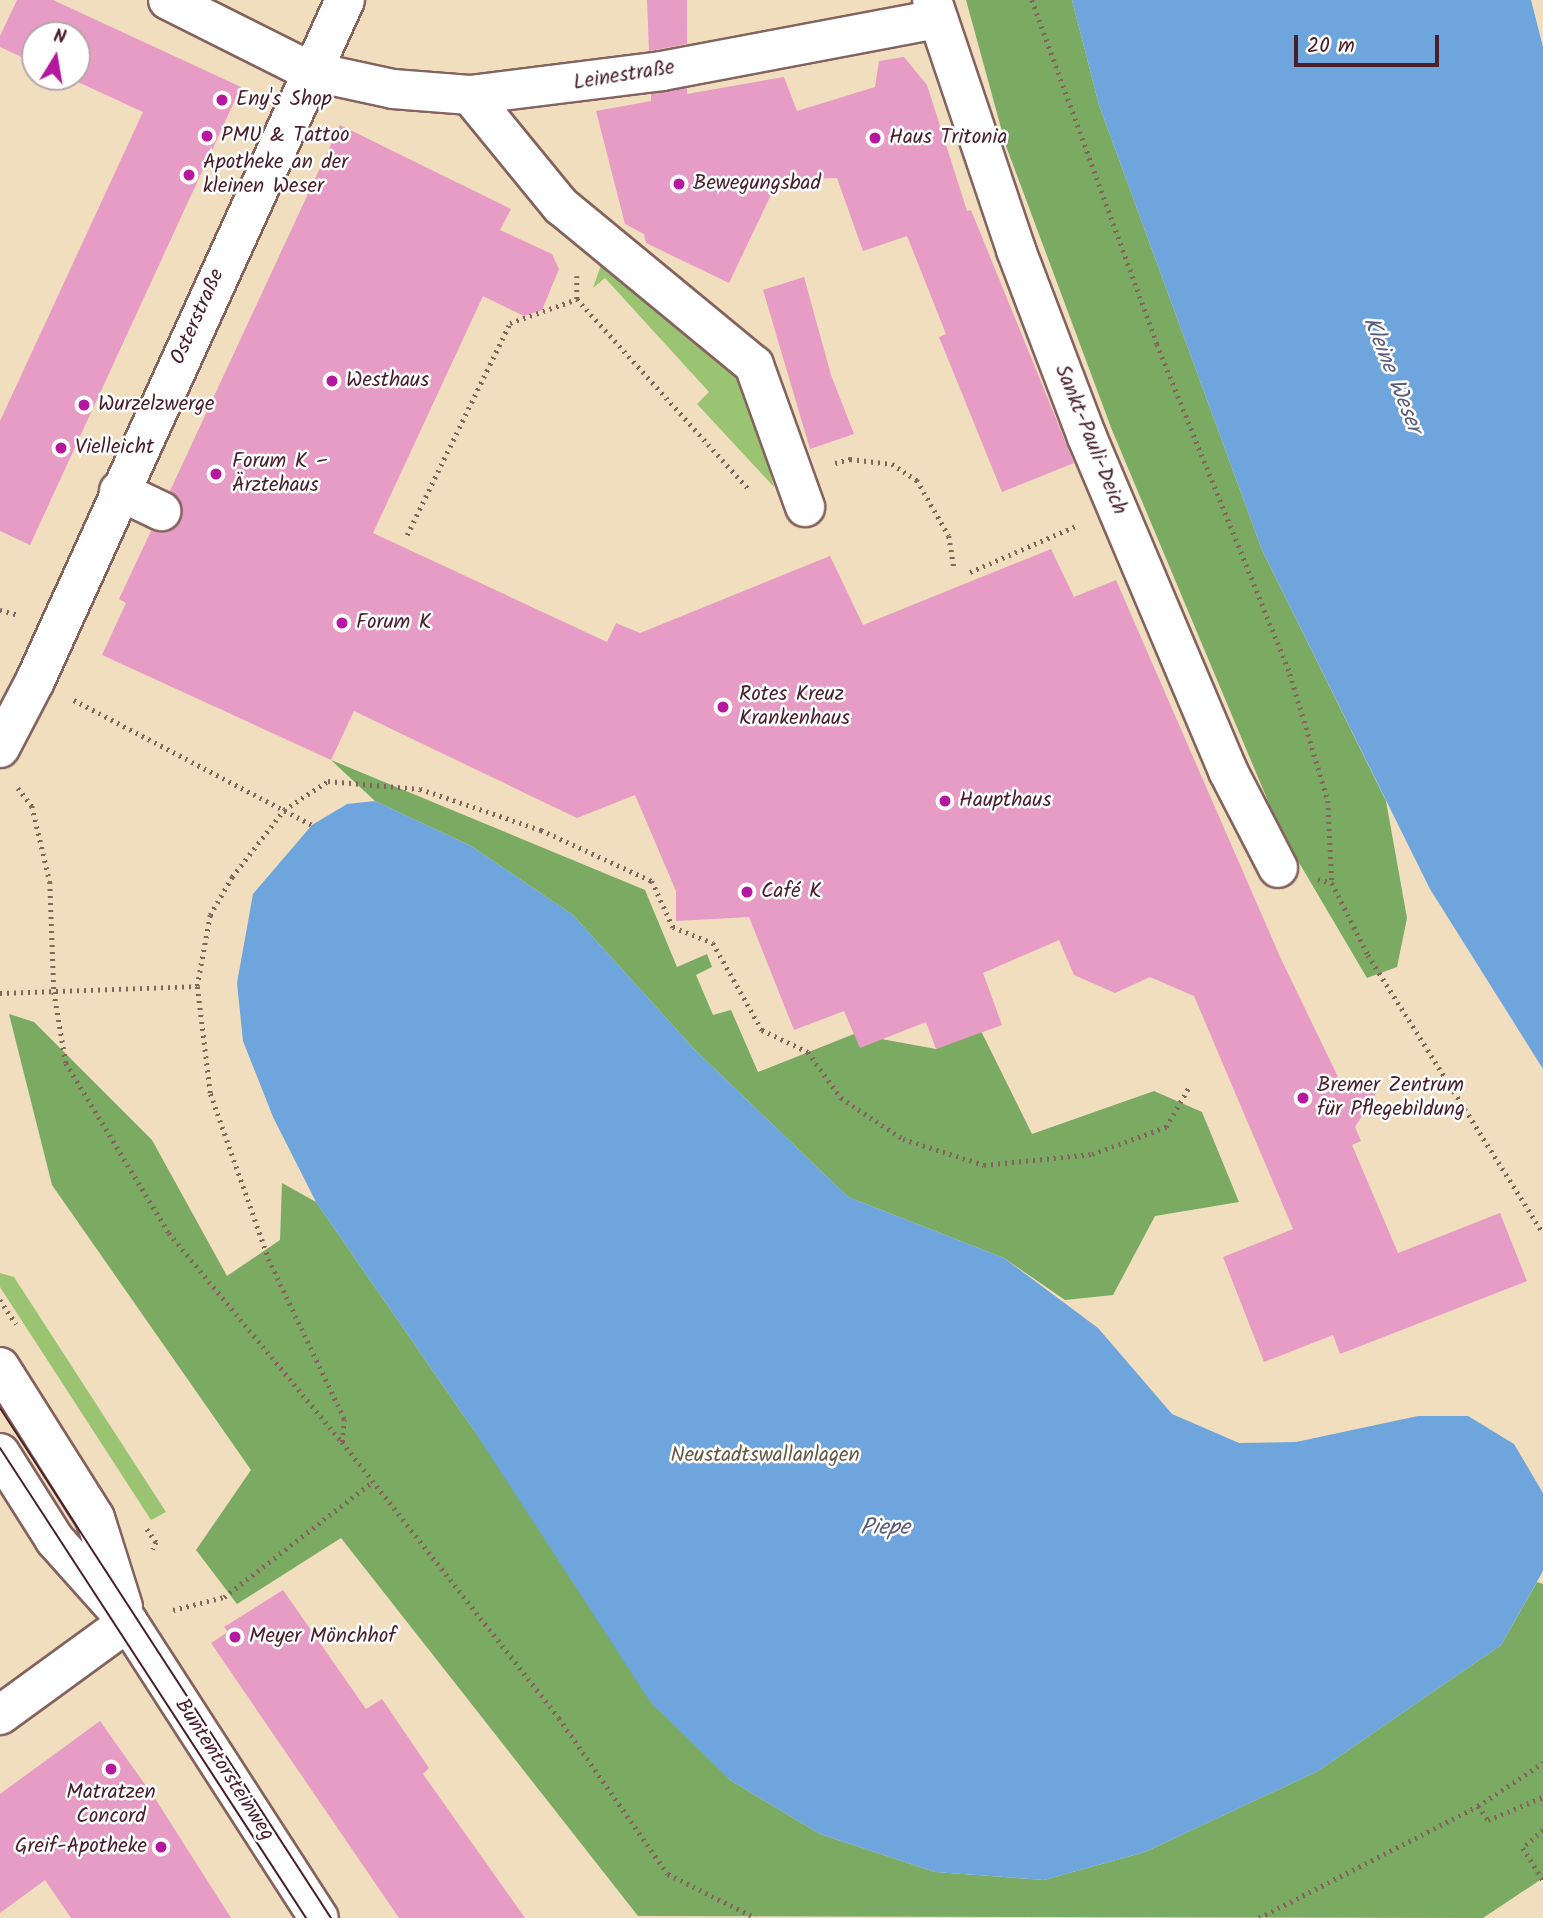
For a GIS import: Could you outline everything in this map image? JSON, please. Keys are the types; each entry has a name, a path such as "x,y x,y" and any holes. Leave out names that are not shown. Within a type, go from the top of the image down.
{"street":[{"name":"Leinestraße","path":"169,0 310,71 393,89 470,95 662,71 934,10"},
{"name":"Osterstraße","path":"0,748 345,0"},
{"name":"Sankt-Pauli-Deich","path":"934,10 1016,250 1117,508 1228,771 1278,868"},
{"path":"470,95 514,154 577,219 754,365 800,491"},
{"path":"119,491 161,511"},
{"name":"Buntentorsteinweg","path":"0,1367 95,1518 128,1622"},
{"name":"Buntentorsteinweg","path":"0,1453 55,1540 128,1622 319,1918"},
{"path":"0,1715 128,1622"}],"path":[{"path":"1032,0 1157,344 1290,674 1328,801 1332,883 1368,955 1543,1233"},
{"path":"577,219 577,299 755,495"},
{"path":"407,535 510,323 577,299"},
{"path":"800,491 850,459 891,464 917,480 949,536 954,569"},
{"path":"970,572 1117,508"},
{"path":"117,720 312,825"},
{"path":"342,1442 344,1419 269,1261 210,1093 197,986 210,915 232,877 284,810 328,781 420,789 541,830 652,881 673,927 713,943 762,1030 808,1052 841,1098 903,1139 984,1165 1092,1154 1166,1127 1189,1087"},
{"path":"16,786 32,806 50,882 54,992 66,1063 169,1233 342,1442 559,1718 668,1874 756,1918"},
{"path":"1278,868 1332,883"},
{"path":"0,993 197,986"},
{"path":"128,1622 224,1597 372,1482"},
{"path":"1259,1918 1478,1806 1543,1763"},
{"path":"1478,1806 1489,1820 1543,1797"},
{"path":"1543,1830 1524,1848 1543,1880"}],"green space":[{"path":"966,0 1072,0 1099,105 1262,550 1386,801 1407,918 1397,967 1367,978 1281,832 1112,430 1006,146"},
{"path":"602,262 743,377 774,487 697,404 709,392 605,278 593,288"},
{"path":"331,760 645,890 677,967 707,954 712,967 696,975 713,1015 731,1010 758,1072 854,1034 936,1049 981,1031 1032,1134 1154,1091 1202,1112 1239,1202 1155,1216 1113,1295 1065,1300 1004,1258 848,1197 695,1050 573,915 471,846 375,801"},
{"path":"9,1014 34,1022 152,1140 227,1276 280,1240 282,1183 316,1202 473,1429 730,1780 820,1834 935,1872 1044,1880 1145,1852 1318,1771 1501,1645 1537,1582 1543,1584 1543,1878 1483,1918 638,1916 341,1538 237,1604 196,1550 251,1470 52,1185"},
{"path":"0,1273 14,1277 166,1512 151,1520 0,1287"}],"water":[{"name":"Kleine Weser","path":"1072,0 1531,0 1543,47 1543,1069 1430,889 1262,550 1099,105"},
{"name":"Piepe","path":"375,801 471,846 573,915 695,1050 848,1197 1004,1258 1098,1328 1172,1414 1239,1443 1296,1442 1418,1416 1468,1416 1514,1444 1543,1493 1543,1571 1501,1645 1318,1771 1145,1852 1044,1880 935,1872 820,1834 730,1780 651,1703 473,1429 316,1202 273,1117 243,1041 237,983 253,894 312,825 347,804"}],"building":[{"path":"17,0 53,0 241,87 30,545 0,531 0,421 143,112 91,88 91,21 21,21 21,57 0,47 0,36"},
{"path":"647,0 687,0 687,44 649,51"},
{"path":"904,57 927,85 967,211 971,210 1074,463 1002,492 939,337 946,334 907,236 863,251 837,178 778,180 729,283 646,243 644,234 625,224 596,111 651,101 651,94 687,88 687,94 784,77 797,111 875,87 879,61"},
{"path":"340,125 511,209 500,230 552,254 559,269 542,310 524,316 483,296 373,533 607,642 616,623 640,633 830,556 863,625 1051,549 1074,597 1116,580 1281,959 1340,1081 1377,1092 1355,1127 1361,1141 1352,1145 1398,1253 1500,1213 1527,1281 1340,1354 1333,1335 1264,1362 1223,1257 1293,1229 1194,996 1150,977 1115,993 1074,975 1059,940 983,973 1002,1025 936,1049 926,1022 860,1048 844,1011 794,1030 749,917 676,921 676,891 635,795 577,818 354,711 331,760 102,655 126,603 119,599 151,531 173,529 181,520 179,499 170,491"},
{"path":"804,277 831,375 854,434 810,449 763,290"},
{"path":"283,1590 366,1709 382,1699 429,1768 423,1774 525,1918 399,1918 211,1643 228,1632 224,1627"},
{"path":"100,1721 156,1800 231,1918 71,1918 45,1880 0,1913 0,1794"}],"tram line":[{"path":"0,1408 331,1918"},
{"path":"0,1448 306,1918"}],"place":[{"name":"Eny's Shop","path":"222,100"},
{"name":"PMU & Tattoo","path":"207,136"},
{"name":"Haus Tritonia","path":"875,138"},
{"name":"Apotheke an der kleinen Weser","path":"189,175"},
{"name":"Bewegungsbad","path":"679,184"},
{"name":"Westhaus","path":"332,381"},
{"name":"Wurzelzwerge","path":"84,405"},
{"name":"Vielleicht","path":"61,448"},
{"name":"Forum K – Ärztehaus","path":"216,474"},
{"name":"Forum K","path":"342,623"},
{"name":"Rotes Kreuz Krankenhaus","path":"723,707"},
{"name":"Haupthaus","path":"945,801"},
{"name":"Café K","path":"747,892"},
{"name":"Bremer Zentrum für Pflegebildung","path":"1303,1098"},
{"name":"Meyer Mönchhof","path":"235,1637"},
{"name":"Matratzen Concord","path":"111,1769"},
{"name":"Greif-Apotheke","path":"161,1847"}],"park label":[{"name":"Neustadtswallanlagen","path":"765,1456"}]}
